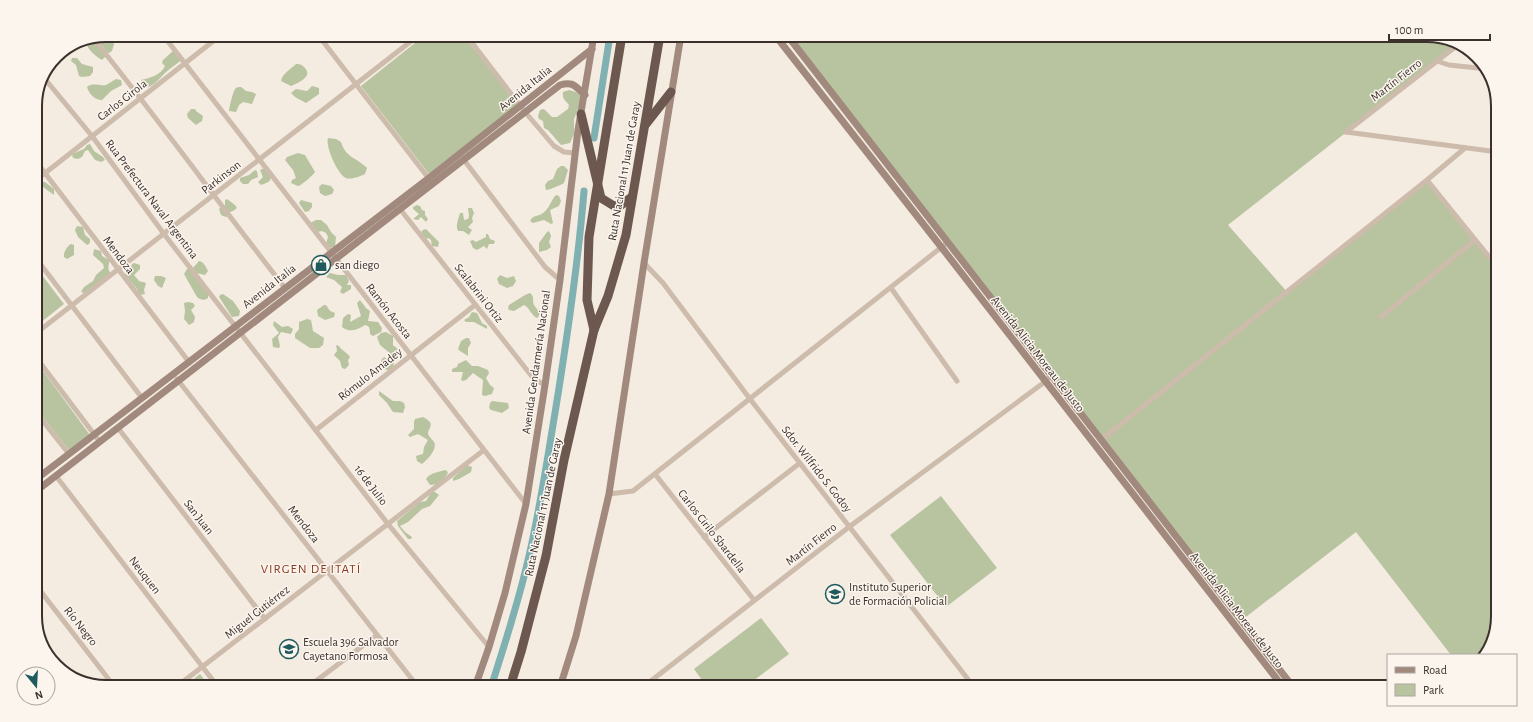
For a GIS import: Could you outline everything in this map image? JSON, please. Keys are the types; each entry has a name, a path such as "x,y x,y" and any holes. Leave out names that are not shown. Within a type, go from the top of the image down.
{"highway":[{"name":"Ruta Nacional 11 Juan de Garay","path":"594,330 587,300 589,237 621,42"},
{"name":"Ruta Nacional 11 Juan de Garay","path":"512,680 546,556 564,460 594,330 608,296 626,235 659,42"},
{"path":"645,125 671,92"},
{"path":"581,114 601,198 614,206 621,205 632,197"}],"main road":[{"name":"Avenida Gendarmería Nacional","path":"477,680 505,593 526,504 560,280 575,153 593,42"},
{"path":"562,680 576,636 609,494 680,42"},
{"name":"Avenida Alicia Moreau de Justo","path":"780,42 1278,680"},
{"name":"Avenida Alicia Moreau de Justo","path":"792,42 1288,680"},
{"name":"Avenida Italia","path":"42,487 400,209 431,181 464,160 592,49"},
{"name":"Avenida Italia","path":"42,475 331,253 431,181 523,109 560,85 568,82 574,84 585,95"}],"street":[{"name":"Ramón Acosta","path":"168,42 526,504"},
{"name":"Carlos Girola","path":"42,176 212,42"},
{"path":"323,42 431,181"},
{"name":"Parkinson","path":"42,329 410,42"},
{"path":"471,42 523,109 554,146 564,152 575,153"},
{"path":"97,43 141,98 213,196 285,288"},
{"name":"Martín Fierro","path":"1454,48 1346,132 1465,148"},
{"path":"1437,61 1449,65 1479,68"},
{"name":"Rua Prefectura Naval Argentina","path":"47,82 92,136 164,234 241,332"},
{"path":"1101,440 1465,148 1491,151"},
{"path":"464,160 545,267 560,280"},
{"name":"Mendoza","path":"42,168 189,362"},
{"path":"1427,180 1491,259"},
{"name":"Scalabrini Ortiz","path":"400,209 534,379 545,385"},
{"path":"1381,317 1475,240"},
{"path":"609,494 633,491 948,242"},
{"name":"Sdor. Wilfrido S. Godoy","path":"644,263 663,283 750,399 969,680"},
{"path":"42,266 142,398"},
{"path":"891,288 957,380"},
{"name":"Rómulo Amadey","path":"316,430 475,305"},
{"name":"16 de Julio","path":"241,332 388,524 489,647"},
{"path":"42,365 100,442"},
{"name":"Mendoza","path":"173,374 328,570 412,680"},
{"name":"Martín Fierro","path":"652,680 849,527 1046,381 1051,375"},
{"path":"42,420 69,454"},
{"name":"San Juan","path":"118,428 265,618"},
{"name":"Miguel Gutiérrez","path":"185,680 484,450"},
{"path":"704,537 800,463"},
{"name":"Carlos Cirilo Sbardella","path":"654,474 754,600"},
{"name":"Neuquen","path":"56,476 213,680"},
{"name":"Río Negro","path":"42,593 109,680"},
{"path":"318,680 377,635"}],"green space":[{"path":"100,42 112,42 114,44 112,51 109,53 107,52 106,56 102,60 96,56 87,45 98,43 105,49"},
{"path":"416,42 468,42 518,105 429,174 361,86"},
{"path":"792,42 1427,42 1440,43 1454,48 1228,225 1288,293 1426,182 1491,262 1491,616 1490,629 1486,641 1478,654 1450,654 1356,532 1242,620"},
{"path":"173,51 180,53 183,59 167,71 158,81 149,87 142,88 141,80 161,72 165,66 162,63 163,60"},
{"path":"72,58 77,58 82,64 93,67 93,72 90,76 79,76 76,65 71,61"},
{"path":"296,64 299,64 305,68 307,71 306,77 291,86 281,81 285,74"},
{"path":"116,79 121,80 122,85 111,91 102,100 93,96 87,87 94,84 106,85"},
{"path":"312,86 319,88 319,94 306,103 291,93 296,89 307,91"},
{"path":"241,87 246,91 256,94 252,104 243,102 239,105 236,112 229,111 235,89"},
{"path":"569,90 579,93 582,99 574,119 574,134 570,143 561,145 548,130 544,128 543,121 539,119 538,116 540,110 544,109 552,117 557,117 568,109 569,105 564,99 563,92"},
{"path":"191,109 195,109 203,116 202,121 196,125 188,118 187,114"},
{"path":"328,138 336,139 341,142 349,154 367,168 365,174 356,178 346,178 343,176 339,172 330,153"},
{"path":"90,144 94,151 105,160 101,162 95,160 88,150 85,151 82,157 78,159 73,158 72,154 84,149"},
{"path":"298,153 305,155 315,172 300,186 291,183 292,180 296,178 293,170 285,160 287,157"},
{"path":"564,166 568,170 564,183 546,190 545,185 548,181 553,179 557,169"},
{"path":"264,168 271,178 268,182 261,185 258,182 263,177 260,170"},
{"path":"255,170 257,171 258,177 251,180 248,184 243,184 240,181 240,178 249,175"},
{"path":"42,182 45,182 54,189 54,195 43,187 42,188"},
{"path":"322,184 331,186 334,190 332,194 325,196 320,193 319,187"},
{"path":"556,195 559,196 561,201 559,206 550,210 553,223 551,224 544,220 533,223 530,221 533,217 545,211"},
{"path":"227,199 237,208 230,212 226,217 221,215 219,209 225,205 225,200"},
{"path":"301,200 312,203 312,207 309,211 305,212 299,203"},
{"path":"417,205 425,211 425,215 428,219 426,222 421,217 418,220 413,219 419,214 413,209 413,207"},
{"path":"468,208 472,208 474,213 472,218 473,222 468,227 472,230 469,235 463,231 458,231 457,226 460,213 463,213 464,220 468,219"},
{"path":"316,220 321,220 327,225 336,237 335,247 329,248 326,244 328,237 326,233 322,231 317,232 310,223"},
{"path":"77,226 83,227 85,235 90,239 90,243 87,245 78,237 75,230"},
{"path":"426,229 439,242 438,247 432,246 431,240 428,238 426,239 421,232"},
{"path":"549,231 551,236 549,242 551,247 547,250 539,252 539,243"},
{"path":"486,234 488,234 490,239 495,241 494,244 489,244 487,249 484,246 477,250 473,248 470,241 473,240 476,242 486,237"},
{"path":"71,244 74,245 74,255 67,259 64,257 64,254"},
{"path":"94,249 101,251 102,256 109,260 108,268 111,273 84,293 81,292 84,287 93,281 96,275 104,268 103,264 93,255"},
{"path":"199,261 206,266 208,271 205,275 196,273 208,293 208,298 204,300 197,297 184,274 187,269 193,268"},
{"path":"134,263 140,265 140,269 134,275 139,281 146,283 144,290 145,294 140,295 125,274 130,271 132,264"},
{"path":"330,273 346,275 349,281 347,285 351,285 351,289 343,294 340,292 342,287 334,280 326,277"},
{"path":"42,275 64,304 42,321"},
{"path":"500,275 507,278 514,276 516,281 513,286 507,288 499,284 497,279"},
{"path":"155,276 166,278 162,288 158,286 154,280"},
{"path":"530,293 532,294 534,305 539,313 537,318 524,305 514,311 509,310 509,305"},
{"path":"223,294 233,301 240,311 239,316 232,317 219,297"},
{"path":"360,300 370,311 368,321 378,322 382,328 381,332 373,336 370,334 367,325 351,330 342,327 343,318 348,314 351,315 350,322 361,316 357,303"},
{"path":"184,303 193,303 195,306 191,310 195,317 194,322 189,325 184,319"},
{"path":"326,305 330,311 335,313 334,317 325,320 318,316 317,310"},
{"path":"472,312 477,313 482,323 487,326 487,329 474,322 466,322 464,320 469,317"},
{"path":"307,319 311,320 313,331 324,338 323,345 319,348 310,348 295,338 295,334 299,329 299,322"},
{"path":"274,321 282,327 288,326 293,329 291,334 281,332 278,337 279,348 273,347 272,339 279,333 273,325"},
{"path":"386,332 393,336 393,345 399,350 395,358 393,368 388,370 383,369 380,364 384,357 389,360 391,359 391,354 380,345 377,337 381,333"},
{"path":"469,338 471,343 468,348 468,356 458,349 461,341"},
{"path":"336,345 350,357 348,360 349,365 345,369 342,368 340,361 334,355 337,351"},
{"path":"466,360 472,366 478,366 488,370 489,373 486,378 490,385 494,388 492,394 485,396 482,395 483,380 473,373 463,381 461,380 463,372 452,372 452,369"},
{"path":"42,370 90,435 69,450 42,416"},
{"path":"379,391 393,401 400,401 404,403 405,407 403,413 393,412 379,395"},
{"path":"492,401 508,403 509,408 502,413 491,410 489,408"},
{"path":"423,417 431,423 428,434 434,442 435,448 427,460 422,464 417,461 416,456 423,454 424,447 428,440 418,434 410,437 408,435 414,429 415,419"},
{"path":"467,465 472,467 471,472 453,481 453,478"},
{"path":"445,470 448,473 440,484 430,485 426,479 430,475"},
{"path":"432,491 439,495 430,506 422,509 408,522 400,526 412,537 411,539 408,539 398,526 397,521 420,502 426,501"},
{"path":"941,496 997,568 946,607 890,535"},
{"path":"761,618 789,654 754,680 702,680 694,669"},
{"path":"200,674 205,680 193,680"}],"waterway":[{"path":"594,138 609,42"},
{"path":"493,680 521,589 540,503 568,330 579,246 584,191"}],"place":[{"name":"san diego","path":"321,265"},
{"name":"Instituto Superior de Formación Policial","path":"835,594"},
{"name":"Escuela 396 Salvador Cayetano Formosa","path":"289,649"}],"district":[{"name":"VIRGEN DE ITATÍ","path":"311,569"}]}
